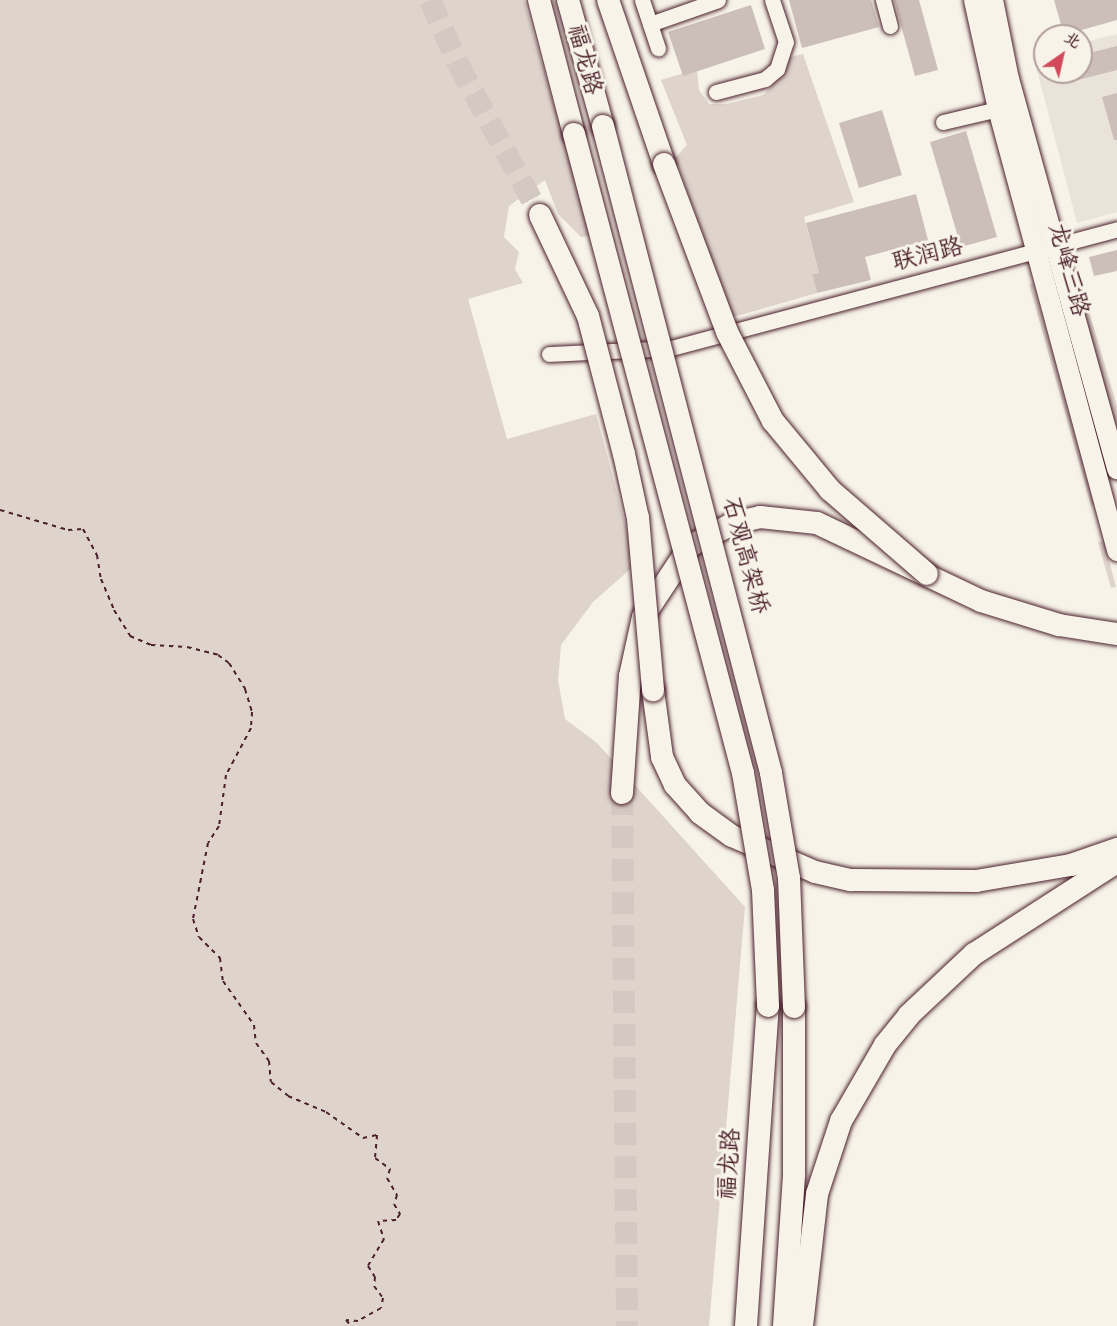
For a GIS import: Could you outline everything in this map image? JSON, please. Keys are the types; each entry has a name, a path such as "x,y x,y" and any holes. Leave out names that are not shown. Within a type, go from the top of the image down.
{"highway":[{"name":"福龙路","path":"539,0 574,134 611,260 743,773 763,890 768,1006 746,1326"},
{"name":"福龙路","path":"568,0 603,126"},
{"path":"608,0 663,164 727,332 773,421 830,490 927,574"},
{"name":"石观高架桥","path":"603,126 768,763 789,878 794,1007 794,1174 784,1326"},
{"path":"540,215 588,316 624,454 639,528 653,690 662,757 675,785 700,813 732,836 774,857 851,880 976,881 1049,870 1117,849"},
{"path":"622,793 634,643 656,592 677,561 690,546 734,523 760,517 790,518 842,531 981,601 1029,617 1117,634"},
{"path":"802,1326 817,1194 841,1121 885,1045 933,991 974,954 1117,862"}],"main road":[{"name":"龙峰三路","path":"974,0 998,109 1035,252 1117,551"},
{"name":"龙峰三路","path":"993,0 1009,79 1117,470"}],"street":[{"path":"642,0 658,48"},
{"path":"650,24 718,0"},
{"path":"716,92 765,79 777,69 786,42 772,0"},
{"path":"884,0 890,26"},
{"path":"943,122 998,109"},
{"name":"联润路","path":"549,354 653,351 750,326 888,283 1035,252 1117,229"}],"path":[{"path":"0,510 68,530 83,529 98,555 101,579 114,610 130,636 151,645 186,647 218,655 229,663 245,689 252,712 250,734 226,775 219,826 208,843 194,919 199,938 220,958 223,981 255,1025 256,1043 269,1061 271,1082 363,1138 377,1135 375,1158 390,1169 388,1181 397,1195 394,1204 400,1214 396,1220 378,1221 384,1239 368,1266 375,1277 374,1286 383,1298 381,1308 358,1321 346,1320 351,1326"}],"shaded area":[{"path":"0,0 524,0 591,236 581,237 558,214 545,180 509,206 504,237 519,252 515,269 523,283 468,299 507,439 596,414 636,564 593,602 561,645 558,680 565,719 597,743 745,907 709,1326 0,1326"},
{"path":"1117,34 1117,212 1077,223 1041,84 1093,84 1093,40"},
{"path":"803,54 854,202 804,217 819,273 812,274 817,293 733,317 675,158 687,145 661,80 697,69 699,90 709,104 727,104 763,95 785,72 790,57"},
{"path":"1033,283 1094,505 1091,506 1029,284"},
{"path":"1081,285 1117,406 1117,431 1077,286"},
{"path":"1104,541 1116,587 1111,588 1098,542"}],"building":[{"path":"789,0 871,0 879,27 802,48"},
{"path":"894,0 919,0 938,70 915,76"},
{"path":"1054,0 1117,0 1117,20 1093,27 1093,24 1061,24"},
{"path":"751,5 765,49 683,76 668,32"},
{"path":"1117,46 1117,70 1093,76 1093,52"},
{"path":"1117,93 1117,140 1114,140 1102,97"},
{"path":"882,110 902,175 859,188 839,123"},
{"path":"966,131 997,237 961,247 930,142"},
{"path":"916,194 928,240 865,257 871,280 817,293 812,274 819,273 806,223"},
{"path":"1117,250 1117,271 1094,276 1089,257"}],"tunnel":[{"path":"430,0 458,64 540,215"},
{"path":"622,793 627,1326"}]}
